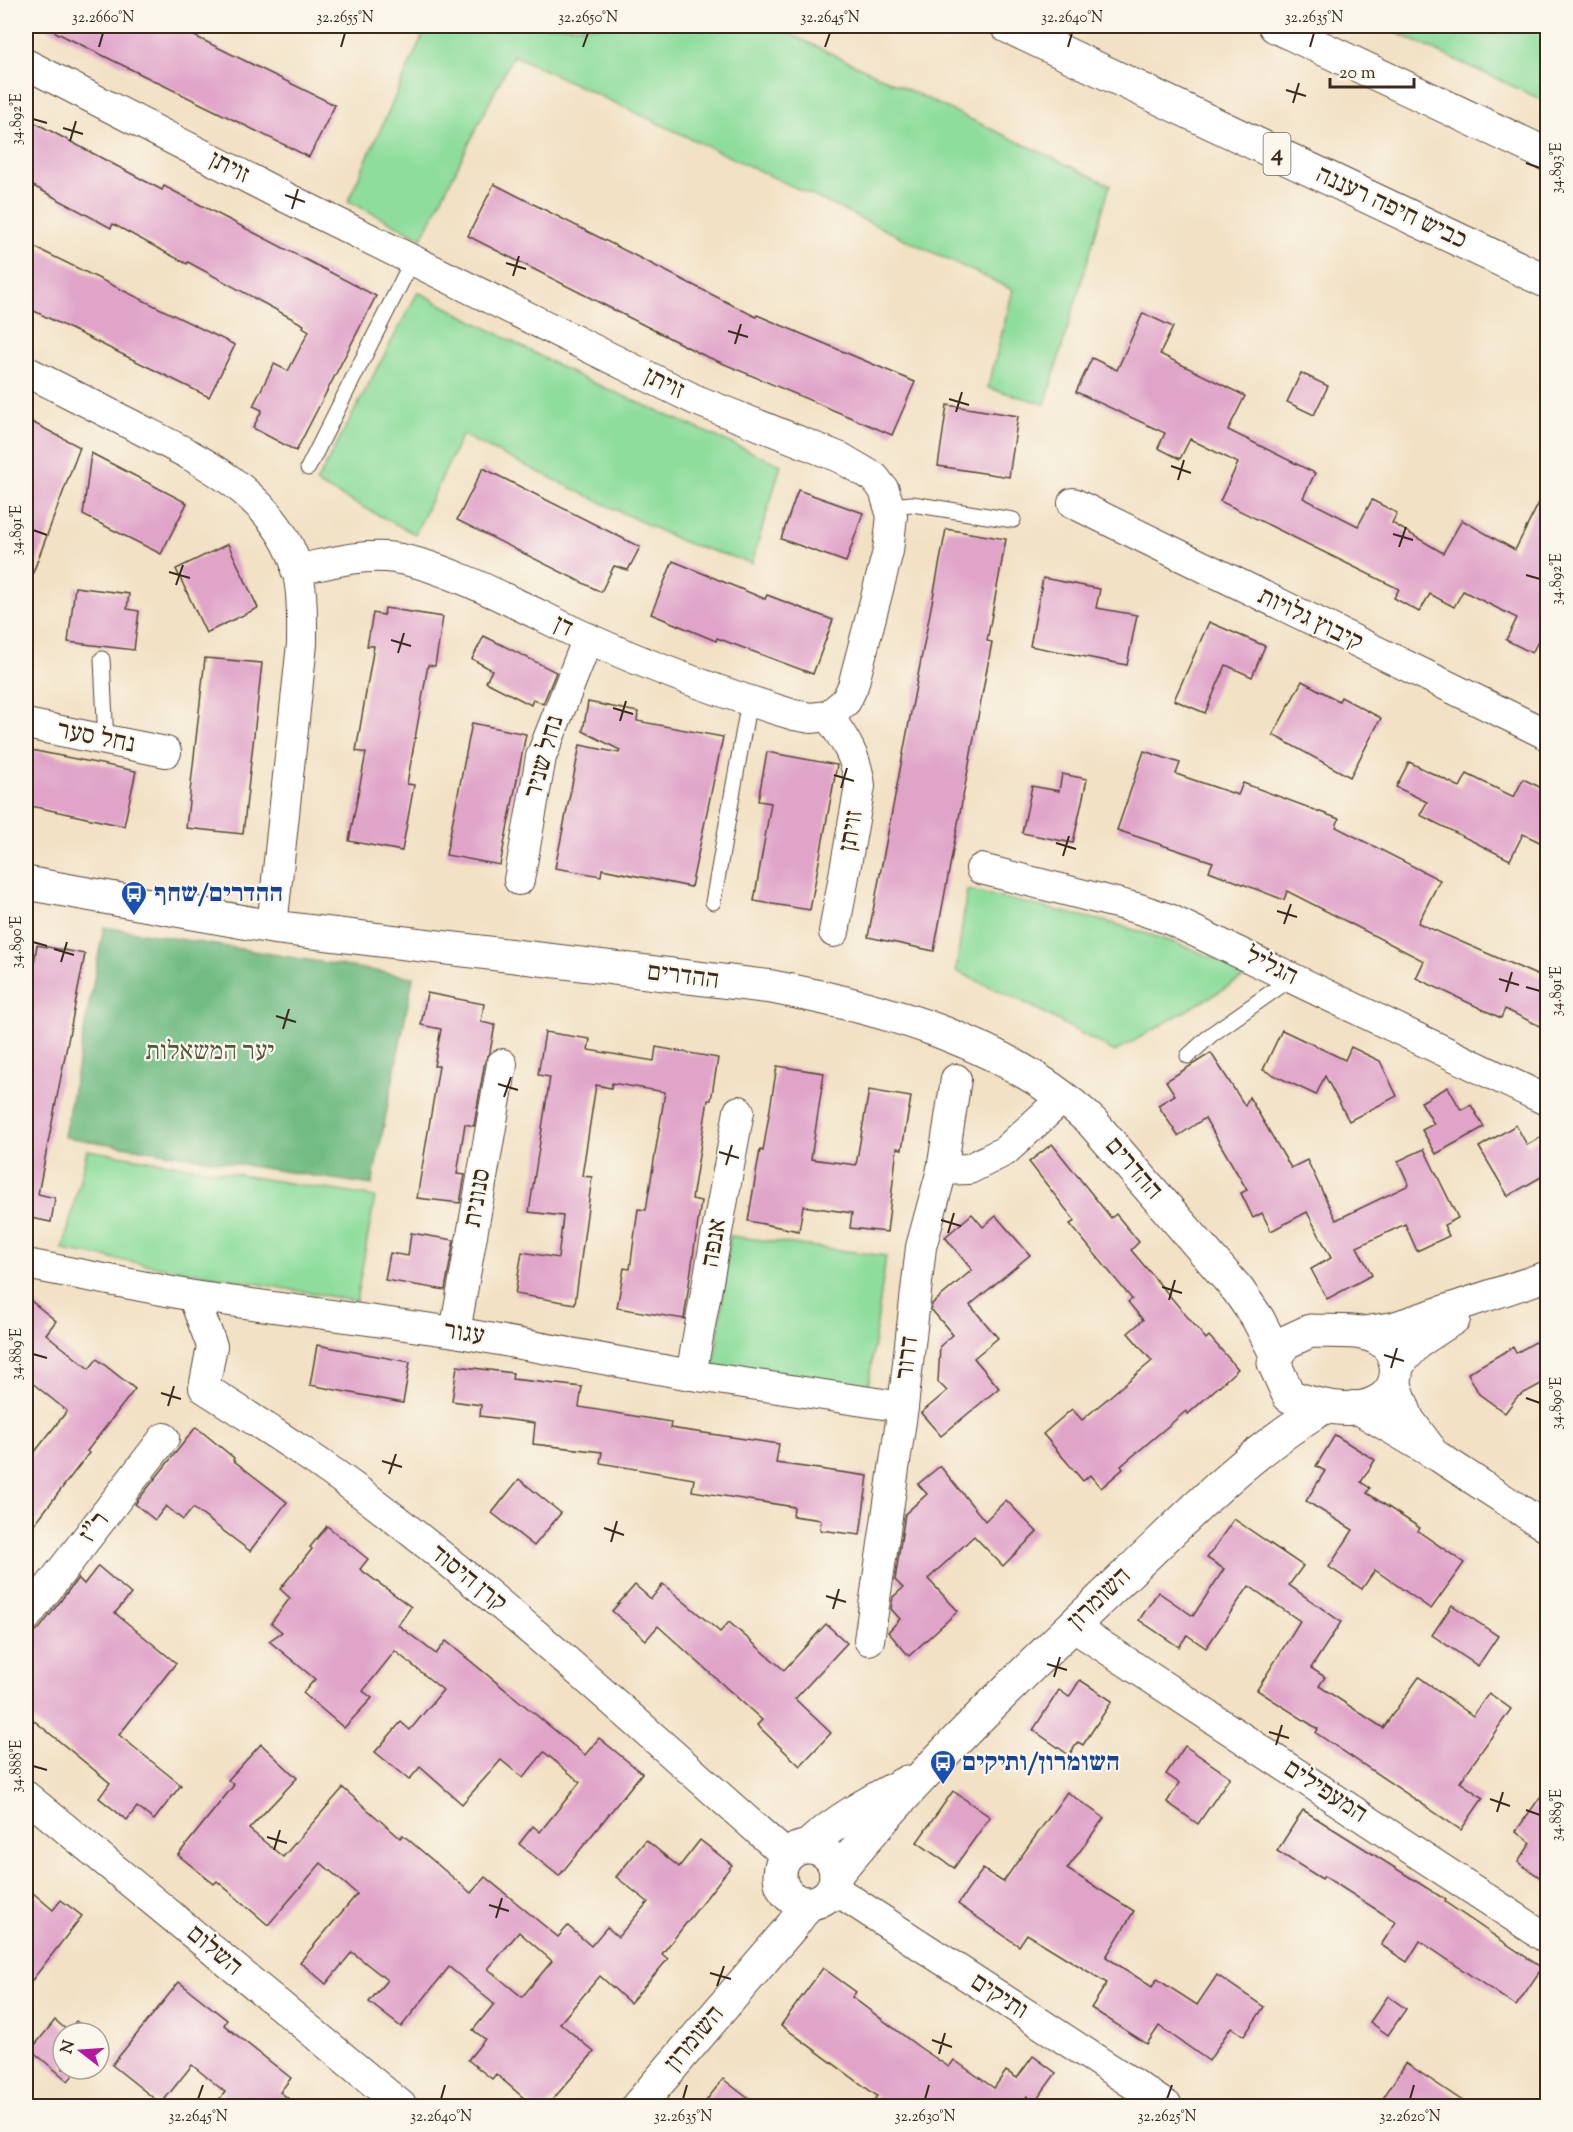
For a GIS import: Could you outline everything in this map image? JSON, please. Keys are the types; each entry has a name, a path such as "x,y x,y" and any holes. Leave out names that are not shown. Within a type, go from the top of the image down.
{"main road":[{"name":"כביש חיפה רעננה","path":"1007,26 1548,282"},
{"path":"1275,26 1548,155"},
{"name":"ההדרים","path":"26,883 272,927 772,987 837,999 901,1017 962,1040 1033,1075 1064,1097 1092,1122 1238,1290 1258,1318 1277,1356"},
{"name":"ההדרים","path":"1238,1290 1276,1314 1315,1331"},
{"path":"1315,1331 1353,1333 1366,1334 1386,1344 1393,1352 1396,1374 1376,1403 1338,1407 1289,1396 1274,1364 1284,1343 1296,1335 1315,1331"},
{"name":"השומרון","path":"1230,1476 1289,1396"},
{"name":"השומרון","path":"638,2106 752,1971 815,1892 922,1775 1072,1626 1230,1476 1293,1426 1338,1407"},
{"name":"השומרון","path":"797,1851 830,1826 867,1803 922,1775"},
{"path":"797,1851 828,1855 815,1892 782,1888 780,1871 797,1851"}],"street":[{"name":"זויתן","path":"26,64 696,400 841,458 875,478 884,490 892,516 888,551 853,686 846,701 828,716 847,742 858,766 860,786 834,932"},
{"path":"26,371 220,472 253,499 272,520 289,546 303,605 302,644 272,927"},
{"name":"קיבוץ גלויות","path":"1074,502 1548,735"},
{"name":"דן","path":"296,570 360,557 388,557 453,577 651,666 794,715 811,718 828,716"},
{"name":"נחל שניר","path":"519,880 541,757 588,638"},
{"name":"נחל סער","path":"26,724 106,742 166,752"},
{"name":"הגליל","path":"981,870 1136,908 1197,931 1548,1101"},
{"name":"סנונית","path":"455,1332 502,1064"},
{"name":"דרור","path":"869,1640 903,1407 921,1247 942,1170 956,1078"},
{"path":"942,1170 969,1170 1005,1151 1064,1097"},
{"name":"אנפה","path":"691,1375 739,1111"},
{"name":"עגור","path":"26,1264 193,1296 455,1332 691,1375 903,1407"},
{"path":"1353,1333 1394,1327 1548,1276"},
{"path":"1439,1457 1409,1419 1396,1374 1420,1342 1439,1328 1499,1294"},
{"name":"קרן היסוד","path":"193,1296 212,1346 204,1388 302,1451 376,1504 469,1578 797,1851"},
{"path":"1338,1407 1439,1457 1548,1528"},
{"name":"ר\"ז","path":"26,1617 164,1438"},
{"name":"המעפילים","path":"1072,1626 1548,1939"},
{"name":"השלום","path":"26,1796 402,2106"},
{"name":"ותיקים","path":"815,1892 845,1896 1167,2106"}],"lane":[{"path":"308,468 413,259"},
{"path":"889,506 912,504 1013,519"},
{"path":"102,659 106,742"},
{"path":"714,902 749,701"},
{"path":"1188,1056 1212,1034 1293,977"}],"green space":[{"path":"427,26 773,26 1110,185 1045,404 988,388 1013,290 513,55 422,238 348,201"},
{"path":"1382,26 1547,26 1547,102"},
{"path":"418,292 578,376 781,465 752,563 683,542 462,435 415,534 316,483"},
{"path":"967,890 1112,923 1176,943 1251,973 1115,1052 1024,1002 956,971"},
{"name":"יער המשאלות","path":"104,927 413,977 372,1185 64,1137"},
{"path":"87,1150 375,1197 356,1301 63,1250"},
{"path":"730,1236 886,1256 868,1389 714,1368"}],"building":[{"path":"43,26 174,26 335,105 309,157"},
{"path":"26,118 162,190 164,186 376,296 296,451 253,428 262,410 253,406 274,364 288,371 309,331 303,327 304,325 188,262 187,264 113,224 111,228 26,182"},
{"path":"494,184 756,317 757,315 915,382 892,435 703,355 468,236"},
{"path":"26,243 235,345 209,397 26,307"},
{"path":"1143,313 1173,327 1160,354 1245,396 1228,430 1315,473 1303,498 1358,526 1372,500 1397,513 1392,523 1443,553 1462,520 1515,550 1548,485 1548,622 1532,653 1506,640 1517,618 1463,591 1454,607 1430,594 1419,612 1394,598 1399,589 1220,501 1238,463 1190,439 1180,459 1158,448 1165,433 1076,392 1092,358 1117,370"},
{"path":"1301,373 1328,386 1314,415 1287,402"},
{"path":"947,405 1018,416 1009,477 938,466"},
{"path":"26,419 80,447 28,586 26,586"},
{"path":"91,453 187,503 161,554 83,515"},
{"path":"483,468 640,547 628,570 614,566 601,592 457,520"},
{"path":"798,490 863,513 846,562 781,539"},
{"path":"946,529 1006,539 987,641 992,642 934,951 868,937"},
{"path":"228,544 258,608 206,633 176,569"},
{"path":"673,561 765,599 767,595 833,620 813,674 717,638 716,641 651,614"},
{"path":"1043,578 1100,589 1096,608 1137,615 1127,665 1030,646"},
{"path":"75,587 129,594 127,609 139,611 134,650 68,642"},
{"path":"385,608 443,617 435,666 428,665 407,784 414,785 402,851 349,841 366,753 356,751 374,646 367,646 373,613 384,615"},
{"path":"1209,622 1265,646 1252,677 1226,665 1205,713 1174,700"},
{"path":"484,636 556,672 543,704 533,699 531,705 486,682 492,670 472,659"},
{"path":"205,658 262,663 243,834 186,828"},
{"path":"1302,681 1339,701 1341,697 1381,718 1350,777 1273,735"},
{"path":"588,702 638,712 637,721 723,737 691,887 602,869 601,876 555,868 580,745 619,753 620,750 583,731"},
{"path":"472,723 526,734 500,865 446,855"},
{"path":"26,749 136,771 124,826 26,805"},
{"path":"1144,751 1180,763 1176,774 1238,795 1243,783 1339,819 1336,827 1440,880 1418,923 1548,980 1548,1030 1505,1009 1501,1018 1416,978 1424,961 1287,891 1284,900 1209,871 1213,862 1117,830"},
{"path":"767,752 837,765 810,910 754,901 771,803 758,801"},
{"path":"1409,762 1460,787 1467,774 1514,797 1523,779 1548,791 1548,846 1523,834 1510,860 1420,815 1427,802 1396,787"},
{"path":"1062,774 1087,779 1073,843 1022,833 1032,786 1059,791"},
{"path":"37,945 85,954 38,1194 55,1198 51,1222 26,1217 26,1008"},
{"path":"427,993 484,1004 481,1022 495,1025 490,1052 485,1061 474,1126 465,1124 457,1174 465,1175 460,1203 417,1198 439,1066 434,1066 441,1029 421,1025"},
{"path":"1282,1030 1345,1060 1351,1047 1380,1061 1397,1096 1349,1121 1325,1076 1316,1095 1263,1070"},
{"path":"545,1032 590,1039 588,1050 654,1061 656,1047 718,1058 711,1100 708,1100 692,1199 701,1201 684,1319 617,1308 624,1268 630,1269 638,1209 646,1210 665,1092 612,1083 611,1088 596,1085 582,1176 592,1177 575,1304 515,1294 522,1252 558,1258 563,1216 529,1212 550,1077 538,1075"},
{"path":"1211,1053 1245,1106 1249,1097 1291,1168 1307,1160 1336,1220 1409,1185 1398,1161 1424,1149 1458,1218 1444,1225 1449,1236 1417,1251 1405,1224 1357,1247 1372,1275 1327,1299 1311,1269 1331,1258 1307,1212 1271,1231 1262,1213 1253,1218 1241,1193 1247,1190 1205,1118 1178,1136 1158,1105 1175,1095 1166,1081"},
{"path":"777,1066 824,1073 811,1159 856,1165 869,1090 911,1097 902,1149 897,1148 887,1232 850,1228 852,1213 803,1206 799,1231 748,1221 760,1150 763,1151"},
{"path":"1448,1087 1461,1110 1471,1105 1484,1127 1436,1154 1422,1130 1434,1124 1421,1102"},
{"path":"1516,1125 1527,1145 1548,1133 1548,1173 1508,1196 1479,1147"},
{"path":"1052,1144 1111,1218 1116,1214 1139,1242 1131,1250 1206,1339 1209,1336 1238,1369 1188,1414 1186,1411 1121,1466 1123,1469 1101,1488 1090,1475 1083,1481 1043,1434 1072,1409 1082,1420 1152,1361 1128,1333 1143,1320 1128,1302 1132,1299 1070,1224 1075,1221 1029,1162"},
{"path":"972,1214 983,1227 996,1216 1030,1255 970,1305 998,1338 974,1358 999,1388 941,1436 921,1413 947,1391 938,1382 940,1346 953,1335 931,1309 932,1304 972,1270 945,1237"},
{"path":"411,1233 454,1240 445,1290 385,1280 390,1253 408,1256"},
{"path":"26,1297 56,1321 46,1334 89,1369 97,1359 135,1389 26,1535 26,1463 67,1411 26,1378"},
{"path":"1548,1335 1548,1380 1517,1397 1505,1413 1479,1394 1468,1373 1513,1347 1516,1353"},
{"path":"317,1345 410,1362 403,1403 310,1385"},
{"path":"457,1366 513,1373 512,1379 582,1387 579,1407 671,1422 670,1428 779,1444 776,1463 868,1476 860,1535 820,1530 821,1520 793,1516 794,1507 692,1491 694,1479 600,1463 602,1452 533,1444 535,1423 480,1416 481,1405 452,1401"},
{"path":"196,1427 234,1458 233,1460 287,1502 250,1551 193,1508 183,1520 166,1506 155,1520 135,1504"},
{"path":"1335,1435 1375,1460 1361,1482 1370,1488 1367,1493 1420,1528 1418,1531 1464,1563 1431,1609 1375,1570 1362,1589 1329,1567 1353,1530 1306,1501 1325,1471 1316,1466"},
{"path":"940,1466 985,1521 1006,1500 1037,1532 1003,1566 974,1536 928,1579 958,1611 909,1656 888,1632 900,1619 891,1609 893,1597 903,1588 895,1580 905,1514 927,1494 918,1484"},
{"path":"519,1479 561,1513 534,1546 492,1513"},
{"path":"1234,1519 1303,1566 1289,1585 1341,1622 1311,1668 1325,1677 1319,1686 1383,1728 1419,1677 1473,1716 1489,1693 1511,1709 1460,1782 1483,1798 1461,1830 1316,1733 1318,1729 1257,1690 1300,1621 1249,1586 1206,1648 1187,1635 1179,1647 1139,1620 1158,1592 1193,1616 1224,1569 1207,1558"},
{"path":"327,1526 368,1559 360,1569 411,1607 398,1625 436,1654 446,1641 585,1755 599,1738 642,1773 559,1876 519,1844 533,1826 540,1832 580,1782 544,1752 523,1778 501,1760 462,1804 420,1767 409,1780 375,1752 401,1722 410,1730 443,1690 395,1651 363,1691 372,1698 344,1728 303,1693 315,1679 269,1641 282,1632 271,1623 290,1598 280,1589"},
{"path":"98,1566 131,1594 115,1613 176,1663 119,1735 181,1785 154,1820 137,1807 127,1820 99,1798 110,1783 26,1714 26,1638 40,1628 78,1578 84,1584"},
{"path":"663,1584 720,1632 729,1622 784,1670 826,1624 847,1643 795,1699 831,1733 800,1766 757,1725 762,1720 658,1626 646,1640 612,1611 635,1585 651,1599"},
{"path":"1452,1605 1498,1636 1478,1666 1432,1635"},
{"path":"1080,1680 1112,1701 1083,1745 1078,1742 1069,1755 1033,1730 1059,1690 1069,1697"},
{"path":"261,1744 297,1778 249,1829 283,1857 343,1788 400,1838 403,1835 471,1893 485,1877 558,1937 568,1926 591,1946 607,1927 618,1937 648,1902 616,1877 646,1840 679,1867 700,1840 732,1865 662,1954 668,1959 630,2003 600,1976 560,2023 594,2052 547,2106 533,2106 496,2074 492,2079 468,2060 485,2039 473,2030 494,2004 449,1967 401,2027 369,2002 387,1980 352,1952 326,1984 300,1962 357,1894 321,1863 268,1925 217,1881 214,1884 178,1855 234,1785 228,1780","holes":["519,1932 552,1961 522,1997 488,1969"]},
{"path":"1185,1746 1230,1777 1198,1824 1167,1802 1179,1783 1166,1774"},
{"path":"1548,1786 1548,1883 1518,1862 1531,1843 1516,1831"},
{"path":"953,1791 990,1817 954,1868 917,1842"},
{"path":"1067,1792 1104,1818 1067,1869 1134,1911 1106,1957 1152,1987 1157,1979 1197,2005 1217,1975 1264,2007 1244,2036 1231,2027 1209,2061 1159,2026 1147,2044 1091,2008 1107,1983 1027,1934 1019,1946 958,1904 983,1869 1003,1882"},
{"path":"1303,1810 1446,1900 1445,1902 1542,1968 1516,2006 1420,1941 1407,1962 1381,1945 1396,1922 1324,1876 1322,1879 1277,1851"},
{"path":"26,1887 53,1910 61,1900 82,1916 26,1988"},
{"path":"823,1968 856,1992 852,1997 919,2047 949,2067 954,2060 994,2088 1006,2071 1017,2078 1033,2056 1056,2073 1035,2102 1027,2096 1019,2106 870,2106 877,2096 781,2025"},
{"path":"179,1982 227,2020 224,2025 291,2078 280,2092 298,2106 214,2106 225,2092 192,2065 161,2104 112,2065"},
{"path":"1388,1996 1406,2009 1388,2035 1370,2022"},
{"path":"51,2025 51,2067 31,2050"},
{"path":"1406,2063 1470,2106 1378,2106"},
{"path":"723,2079 758,2106 702,2106"}],"place":[{"name":"ההדרים/שחף","path":"134,917"},
{"name":"השומרון/ותיקים","path":"943,1786"}]}
